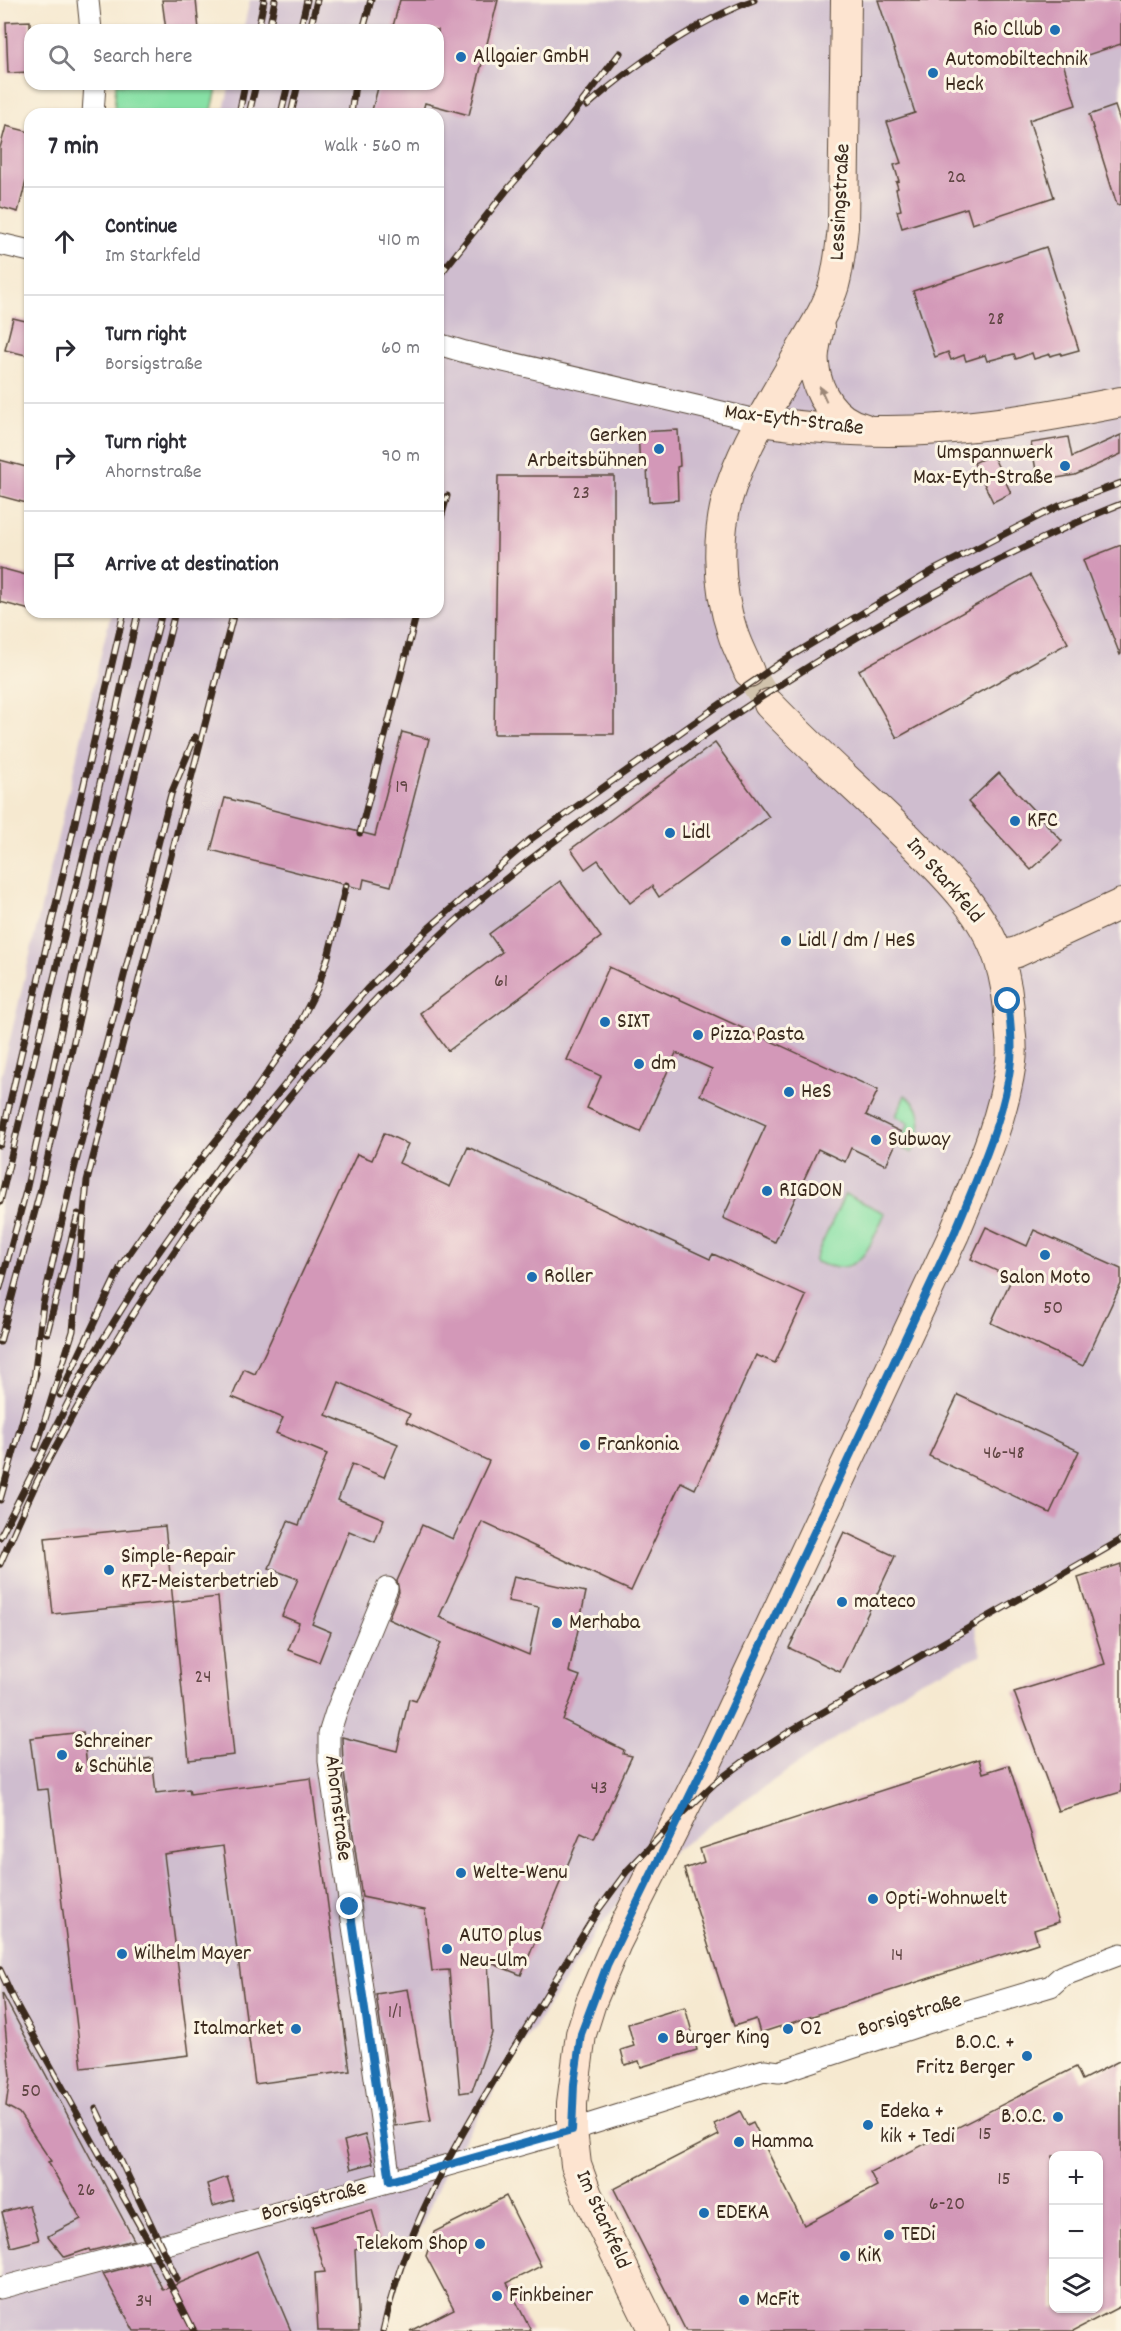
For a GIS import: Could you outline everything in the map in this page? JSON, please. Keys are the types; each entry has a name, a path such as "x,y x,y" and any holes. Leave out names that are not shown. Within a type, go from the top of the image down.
{"main road":[{"name":"Lessingstraße","path":"760,421 828,300 840,262 843,227 846,0"},
{"path":"828,300 814,354 815,373 825,400 830,408 848,423 887,431"},
{"name":"Max-Eyth-Straße","path":"760,421 887,431 936,429 1018,420 1121,402"},
{"path":"749,672 733,635 726,606 721,581 721,554 723,528 732,483 760,421"},
{"name":"Im Starkfeld","path":"654,2331 581,2182 576,2165 572,2130 575,2075 581,2034 607,1965 718,1738 949,1245 978,1176 1005,1093 1011,1062 1008,1001 999,957 985,929 960,892 877,807 769,704"},
{"path":"999,957 1017,952 1121,904"}],"street":[{"path":"88,0 90,24"},
{"path":"93,108 95,90"},
{"path":"0,244 24,250"},
{"name":"Max-Eyth-Straße","path":"444,346 760,421"},
{"name":"Ahornstraße","path":"387,1588 336,1712 329,1734 329,1761 390,2181"},
{"name":"Borsigstraße","path":"0,2288 152,2248 572,2130 764,2070 780,2072 924,2024 1051,1986 1062,1976 1121,1954"}],"shaded area":[{"path":"250,0 1121,0 1121,1542 973,1623 981,1655 921,1680 733,1808 641,1875 601,1925 447,2166 399,2278 386,2331 0,2331 0,1082 110,618 444,618 444,108 224,108 229,90 444,90 444,24 244,24"}],"green space":[{"path":"116,90 217,90 212,108 114,108"},
{"path":"905,1095 917,1107 921,1122 912,1153 898,1146 909,1123 896,1116"},
{"path":"845,1194 885,1213 867,1249 852,1264 842,1267 829,1266 814,1261"}],"building":[{"path":"162,0 196,0 198,24 165,24"},
{"name":"Allgaier GmbH","path":"400,0 498,0 469,115 425,103 424,108 373,108 377,90 444,90 444,24 394,24"},
{"path":"878,0 1121,0 1121,44 1063,63 1076,105 1029,120 1054,197 972,224 967,208 902,228 897,211 901,210 896,189 898,188 896,182 899,181 894,165 901,163 887,122 915,113"},
{"path":"30,21 30,24 24,24 24,72 8,73 6,22"},
{"path":"1115,106 1121,124 1121,204 1117,205 1089,115"},
{"path":"6,126 24,130 24,189 18,212 0,207 0,148"},
{"path":"1046,247 1079,350 1034,359 1032,353 1016,359 1014,354 987,361 985,355 966,361 964,355 951,360 948,352 935,357 913,291"},
{"path":"13,318 24,321 24,355 5,350"},
{"name":"Gerken Arbeitsbühnen","path":"678,430 680,466 677,467 678,500 649,502 647,468 640,469 638,432"},
{"name":"Umspannwerk Max-Eyth-Straße","path":"1121,435 1121,454 1075,475 1038,481 1031,443 1068,437 1072,457"},
{"path":"992,454 1011,493 993,502 974,463"},
{"path":"0,460 24,466 24,502 0,496"},
{"path":"498,476 614,476 614,734 494,734"},
{"path":"1121,545 1121,654 1120,655 1083,560"},
{"path":"0,568 24,574 24,608 0,602"},
{"path":"1030,575 1068,643 897,738 859,670"},
{"path":"402,732 429,739 391,886 364,879 362,889 211,850 225,798 375,836"},
{"name":"Lidl","path":"715,743 769,817 659,897 652,886 630,903 598,860 585,869 571,849"},
{"name":"KFC","path":"999,773 1062,841 1031,870 968,802"},
{"path":"560,881 601,937 448,1051 420,1013 502,952 489,934"},
{"path":"609,967 878,1090 866,1115 901,1132 886,1165 851,1148 845,1162 818,1149 775,1242 723,1218 766,1125 700,1095 712,1069 676,1053 640,1132 587,1108 601,1076 567,1060"},
{"path":"384,1133 408,1144 399,1163 450,1187 468,1147 710,1259 713,1254 806,1296 775,1363 756,1355 695,1489 681,1482 631,1591 482,1522 439,1617 529,1655 539,1607 508,1601 514,1576 586,1592 569,1672 580,1676 563,1720 624,1750 623,1754 632,1756 594,1839 581,1833 521,1975 488,1962 492,2033 472,2091 460,2093 449,1970 432,1971 425,1910 362,1897 343,1766 342,1737 397,1751 409,1699 416,1701 441,1643 388,1619 399,1592 397,1581 422,1525 453,1539 489,1461 406,1422 410,1414 339,1382 326,1415 398,1444 384,1477 352,1464 338,1500 384,1519 375,1542 349,1531 312,1624 331,1632 319,1662 288,1650 299,1623 282,1616 298,1579 269,1568 288,1521 299,1525 327,1454 276,1433 283,1418 232,1397 244,1369 255,1374 357,1154 372,1160"},
{"path":"986,1227 1027,1246 1034,1230 1121,1269 1121,1284 1083,1366 991,1323 1012,1278 971,1259"},
{"path":"958,1395 1079,1451 1050,1513 929,1456"},
{"name":"Simple-Repair KFZ-Meisterbetrieb","path":"165,1526 173,1602 53,1614 45,1538"},
{"name":"mateco","path":"844,1532 895,1556 840,1672 789,1648"},
{"path":"1121,1564 1121,1792 1058,1811 1014,1692 1105,1664 1078,1578"},
{"name":"Simple-Repair KFZ-Meisterbetrieb","path":"218,1597 234,1755 189,1760 173,1602"},
{"path":"83,1732 87,1766 152,1758 156,1793 189,1789 190,1794 311,1778 350,2071 255,2084 223,1846 164,1854 189,2055 82,2068 48,1789 37,1790 30,1738"},
{"name":"Opti-Wohnwelt","path":"979,1759 983,1773 1009,1765 1059,1922 1034,1930 1038,1943 760,2033 756,2019 734,2026 684,1869 704,1862 700,1849"},
{"path":"408,1989 431,2120 395,2126 376,1994"},
{"path":"2,1993 134,2240 90,2251 89,2249 65,2257 48,2236 81,2219 48,2162 51,2161 19,2113 6,2106 10,2077"},
{"name":"Burger King","path":"685,2007 697,2050 641,2067 639,2061 625,2065 621,2050 634,2046 628,2024"},
{"path":"1121,2060 1121,2306 1073,2331 686,2331 614,2189 719,2135 714,2124 740,2111 747,2125 753,2122 804,2225 877,2186 870,2172 1076,2067 1082,2080"},
{"path":"365,2135 373,2163 351,2169 344,2141"},
{"path":"227,2177 234,2200 213,2206 207,2184"},
{"name":"Telekom Shop","path":"506,2196 541,2266 507,2283 531,2331 410,2331 454,2309 426,2256 434,2232"},
{"path":"29,2205 39,2240 11,2247 2,2212"},
{"path":"372,2210 381,2241 355,2249 359,2331 318,2331 315,2273 325,2272 312,2227"},
{"path":"257,2251 291,2331 134,2331 103,2274 148,2262 163,2290"}],"tunnel":[{"path":"749,672 769,704"}],"railway":[{"path":"259,24 264,0"},
{"path":"270,24 275,0"},
{"path":"301,24 307,0"},
{"path":"311,24 317,0"},
{"path":"365,24 371,0"},
{"path":"587,106 644,61 688,32 754,0"},
{"path":"444,269 506,191 562,128 620,53"},
{"path":"240,108 244,90"},
{"path":"250,108 255,90"},
{"path":"282,108 287,90"},
{"path":"292,108 297,90"},
{"path":"352,108 354,90"},
{"path":"0,1537 87,1365 146,1270 225,1158 320,1042 367,989 429,928 531,839 786,659 934,570 1059,506 1121,483"},
{"path":"444,507 447,496"},
{"path":"0,1564 37,1481 83,1398 172,1254 274,1116 386,989 445,931 507,878 572,828 776,687 960,579 1059,530 1121,504"},
{"path":"0,1145 123,618"},
{"path":"0,1202 87,841 137,618"},
{"path":"0,1288 26,1191 102,844 160,618"},
{"path":"0,1342 40,1192 117,848 174,618"},
{"path":"36,1448 73,1331 87,1181 232,618"},
{"path":"360,833 415,618"},
{"path":"34,1379 43,1304 73,1173 171,794 195,737"},
{"path":"60,1395 122,1264 159,1211 245,1105 293,1036 317,989 328,957 346,885"},
{"path":"47,1333 78,1214"},
{"path":"0,1500 36,1373"},
{"path":"383,2331 405,2255 436,2184 454,2150 588,1926 627,1871 715,1783 747,1759 792,1730 1121,1540"},
{"path":"0,1970 16,2004 152,2248 194,2331"},
{"path":"96,2109 177,2279"}],"place":[{"name":"Rio Cllub","path":"1055,30"},
{"name":"Allgaier GmbH","path":"461,57"},
{"name":"Automobiltechnik Heck","path":"933,73"},
{"name":"Gerken Arbeitsbühnen","path":"659,449"},
{"name":"Umspannwerk Max-Eyth-Straße","path":"1065,466"},
{"name":"KFC","path":"1015,821"},
{"name":"Lidl","path":"670,833"},
{"name":"Lidl / dm / HeS","path":"786,941"},
{"name":"SIXT","path":"605,1022"},
{"name":"Pizza Pasta","path":"698,1035"},
{"name":"dm","path":"639,1064"},
{"name":"HeS","path":"789,1092"},
{"name":"Subway","path":"876,1140"},
{"name":"RIGDON","path":"767,1191"},
{"name":"Salon Moto","path":"1045,1255"},
{"name":"Roller","path":"532,1277"},
{"name":"Frankonia","path":"585,1445"},
{"name":"Simple-Repair KFZ-Meisterbetrieb","path":"109,1570"},
{"name":"mateco","path":"842,1602"},
{"name":"Merhaba","path":"557,1623"},
{"name":"Schreiner & Schühle","path":"62,1755"},
{"name":"Welte-Wenu","path":"461,1873"},
{"name":"Opti-Wohnwelt","path":"873,1899"},
{"name":"AUTO plus Neu-Ulm","path":"447,1949"},
{"name":"Wilhelm Mayer","path":"122,1954"},
{"name":"Italmarket","path":"296,2029"},
{"name":"O2","path":"788,2029"},
{"name":"Burger King","path":"663,2038"},
{"name":"B.O.C. + Fritz Berger","path":"1027,2056"},
{"name":"B.O.C.","path":"1058,2117"},
{"name":"Edeka + kik + Tedi","path":"868,2125"},
{"name":"Hamma","path":"739,2142"},
{"name":"EDEKA","path":"704,2213"},
{"name":"TEDi","path":"889,2235"},
{"name":"Telekom Shop","path":"480,2244"},
{"name":"KiK","path":"845,2256"},
{"name":"Finkbeiner","path":"497,2296"},
{"name":"McFit","path":"744,2300"}],"route":[{"path":"350,1907 390,2181 572,2130 572,2103 577,2058 581,2034 591,2002 954,1234 978,1176 1005,1093 1011,1062 1008,1001"}]}
